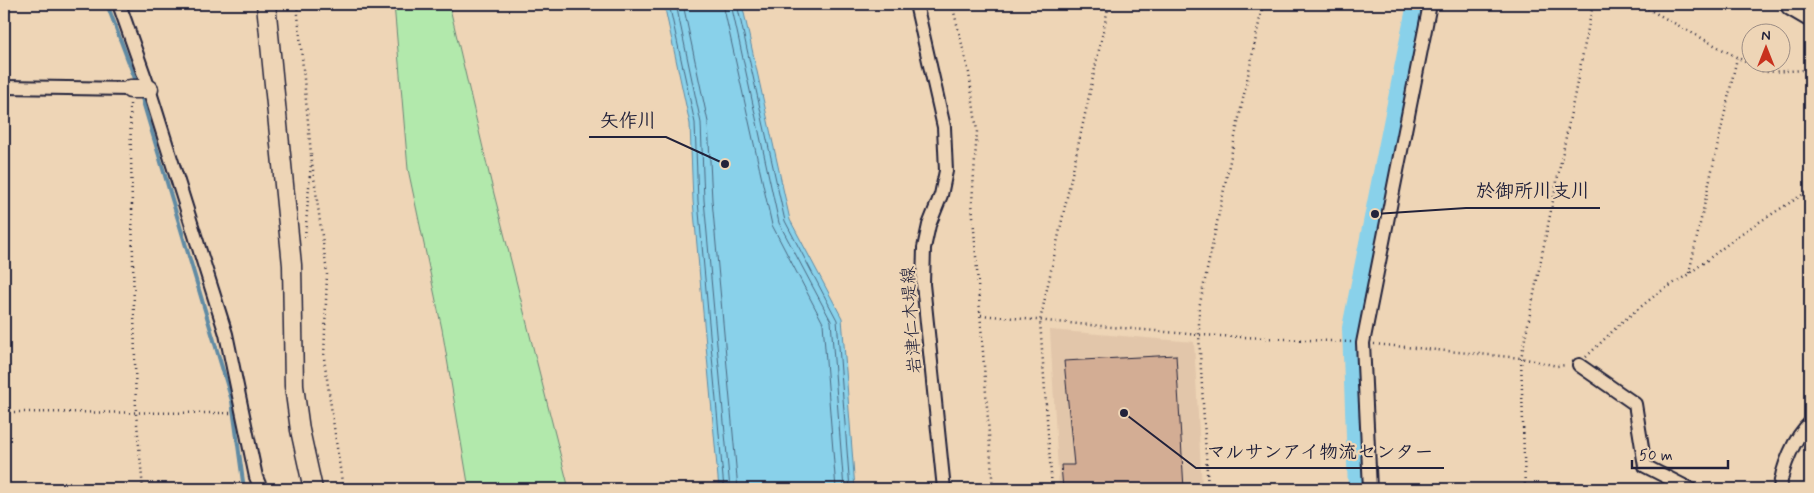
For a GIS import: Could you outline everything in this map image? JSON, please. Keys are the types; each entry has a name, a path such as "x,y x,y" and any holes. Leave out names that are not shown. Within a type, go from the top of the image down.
{"highway":[{"path":"1793,4 1810,14"}],"street":[{"path":"119,4 149,89 226,334 256,483 261,489"},
{"path":"266,4 292,266 294,386 300,430 314,489"},
{"name":"岩津仁木堤線","path":"916,4 944,127 946,171 941,195 929,225 924,248 923,284 944,489"},
{"path":"1370,489 1363,343 1430,4"},
{"path":"4,87 149,89"},
{"path":"1579,365 1635,404 1645,466 1690,489"},
{"path":"1780,489 1780,483 1789,457 1802,430 1810,422"}],"path":[{"path":"296,4 311,155 327,273 324,358 343,489"},
{"path":"952,4 969,73 977,130 972,202 993,489"},
{"path":"1052,489 1040,321 1109,4"},
{"path":"1208,489 1199,308 1263,4"},
{"path":"1525,489 1521,358 1593,4"},
{"path":"1639,4 1764,72 1810,70"},
{"path":"1689,274 1737,58"},
{"path":"130,89 136,413 143,489"},
{"path":"305,238 311,155"},
{"path":"981,315 1199,335 1363,343 1521,358 1557,366 1579,365 1622,322 1658,293 1689,274 1742,233 1810,190"},
{"path":"4,412 243,413"}],"shaded area":[{"path":"1050,330 1194,342 1202,489 1059,489"}],"green space":[{"path":"394,4 449,4 491,182 569,489 469,489 442,329 408,169"}],"water":[{"path":"664,4 742,4 790,220 842,318 855,489 719,489 693,201 690,124"}],"building":[{"path":"1176,355 1184,489 1063,489 1061,465 1074,465 1064,361"}],"waterway":[{"path":"107,4 137,84"},
{"path":"1359,489 1353,328 1418,4"},
{"path":"141,95 232,401 244,489"}],"place":[{"name":"矢作川","path":"725,164"},
{"name":"於御所川支川","path":"1375,214"},
{"name":"マルサンアイ物流センター","path":"1124,413"}]}
